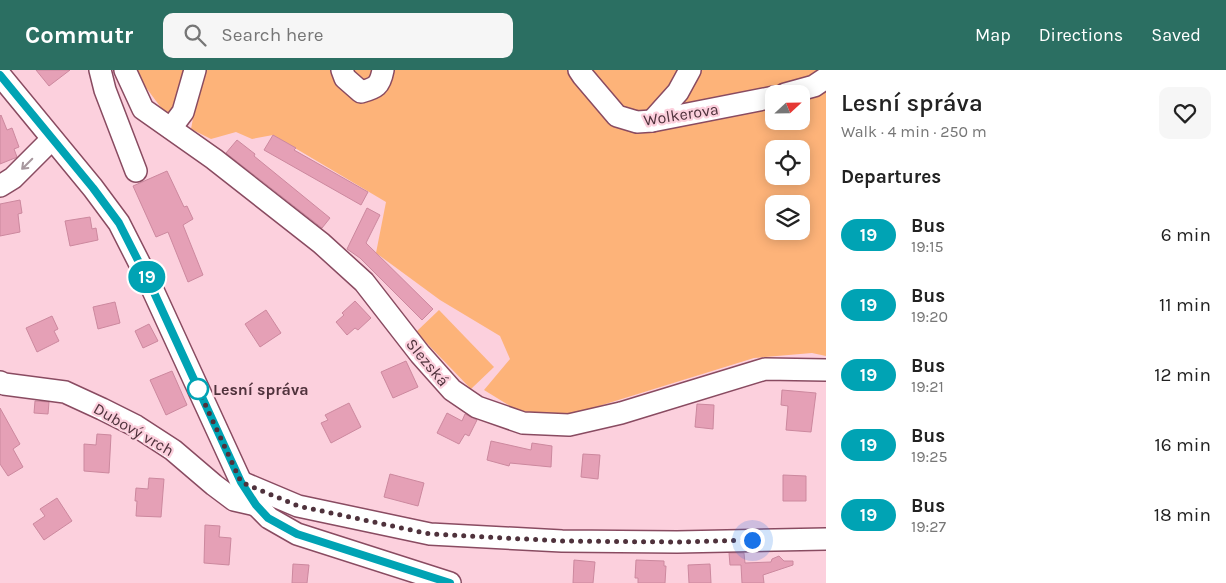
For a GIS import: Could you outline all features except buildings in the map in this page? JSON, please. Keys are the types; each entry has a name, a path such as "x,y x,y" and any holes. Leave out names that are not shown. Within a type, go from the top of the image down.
{"street":[{"path":"100,70 105,90 136,171"},
{"name":"Slezská","path":"125,70 143,109 214,159 321,243 364,282 420,354 452,390 477,407 522,423 569,425 621,413 765,368 826,370"},
{"path":"171,128 183,112 195,70"},
{"path":"342,70 345,78 361,92 373,89 381,81 383,70"},
{"name":"Wolkerova","path":"580,70 617,116 636,122 765,99"},
{"path":"652,120 678,92 690,70"},
{"path":"0,75 93,188 119,223 151,286 241,482 256,505 268,518 297,534 450,583"},
{"path":"810,87 826,78"},
{"path":"0,186 13,178 52,139"},
{"name":"Dubový vrch","path":"0,382 65,392 102,409 136,426 174,450 234,500 256,505"},
{"path":"241,482 298,506 430,534 572,541 677,542 826,538"}],"shaded area":[{"path":"133,70 186,70 172,114 162,109"},
{"path":"202,70 826,70 826,356 812,353 754,358 570,415 518,411 484,390 510,359 500,336 440,300 376,253 386,202 273,135 252,139 236,132 211,139 191,129"},
{"path":"439,310 494,367 471,389 416,332"}],"bus line":[{"name":"19","path":"0,75 93,188 119,223 151,286 241,482 256,505 268,518 297,534 450,583"}],"place":[{"name":"Lesní správa","path":"198,389"}],"route":[{"path":"198,389 241,482 298,506 430,534 562,541 677,542 752,540"}]}
